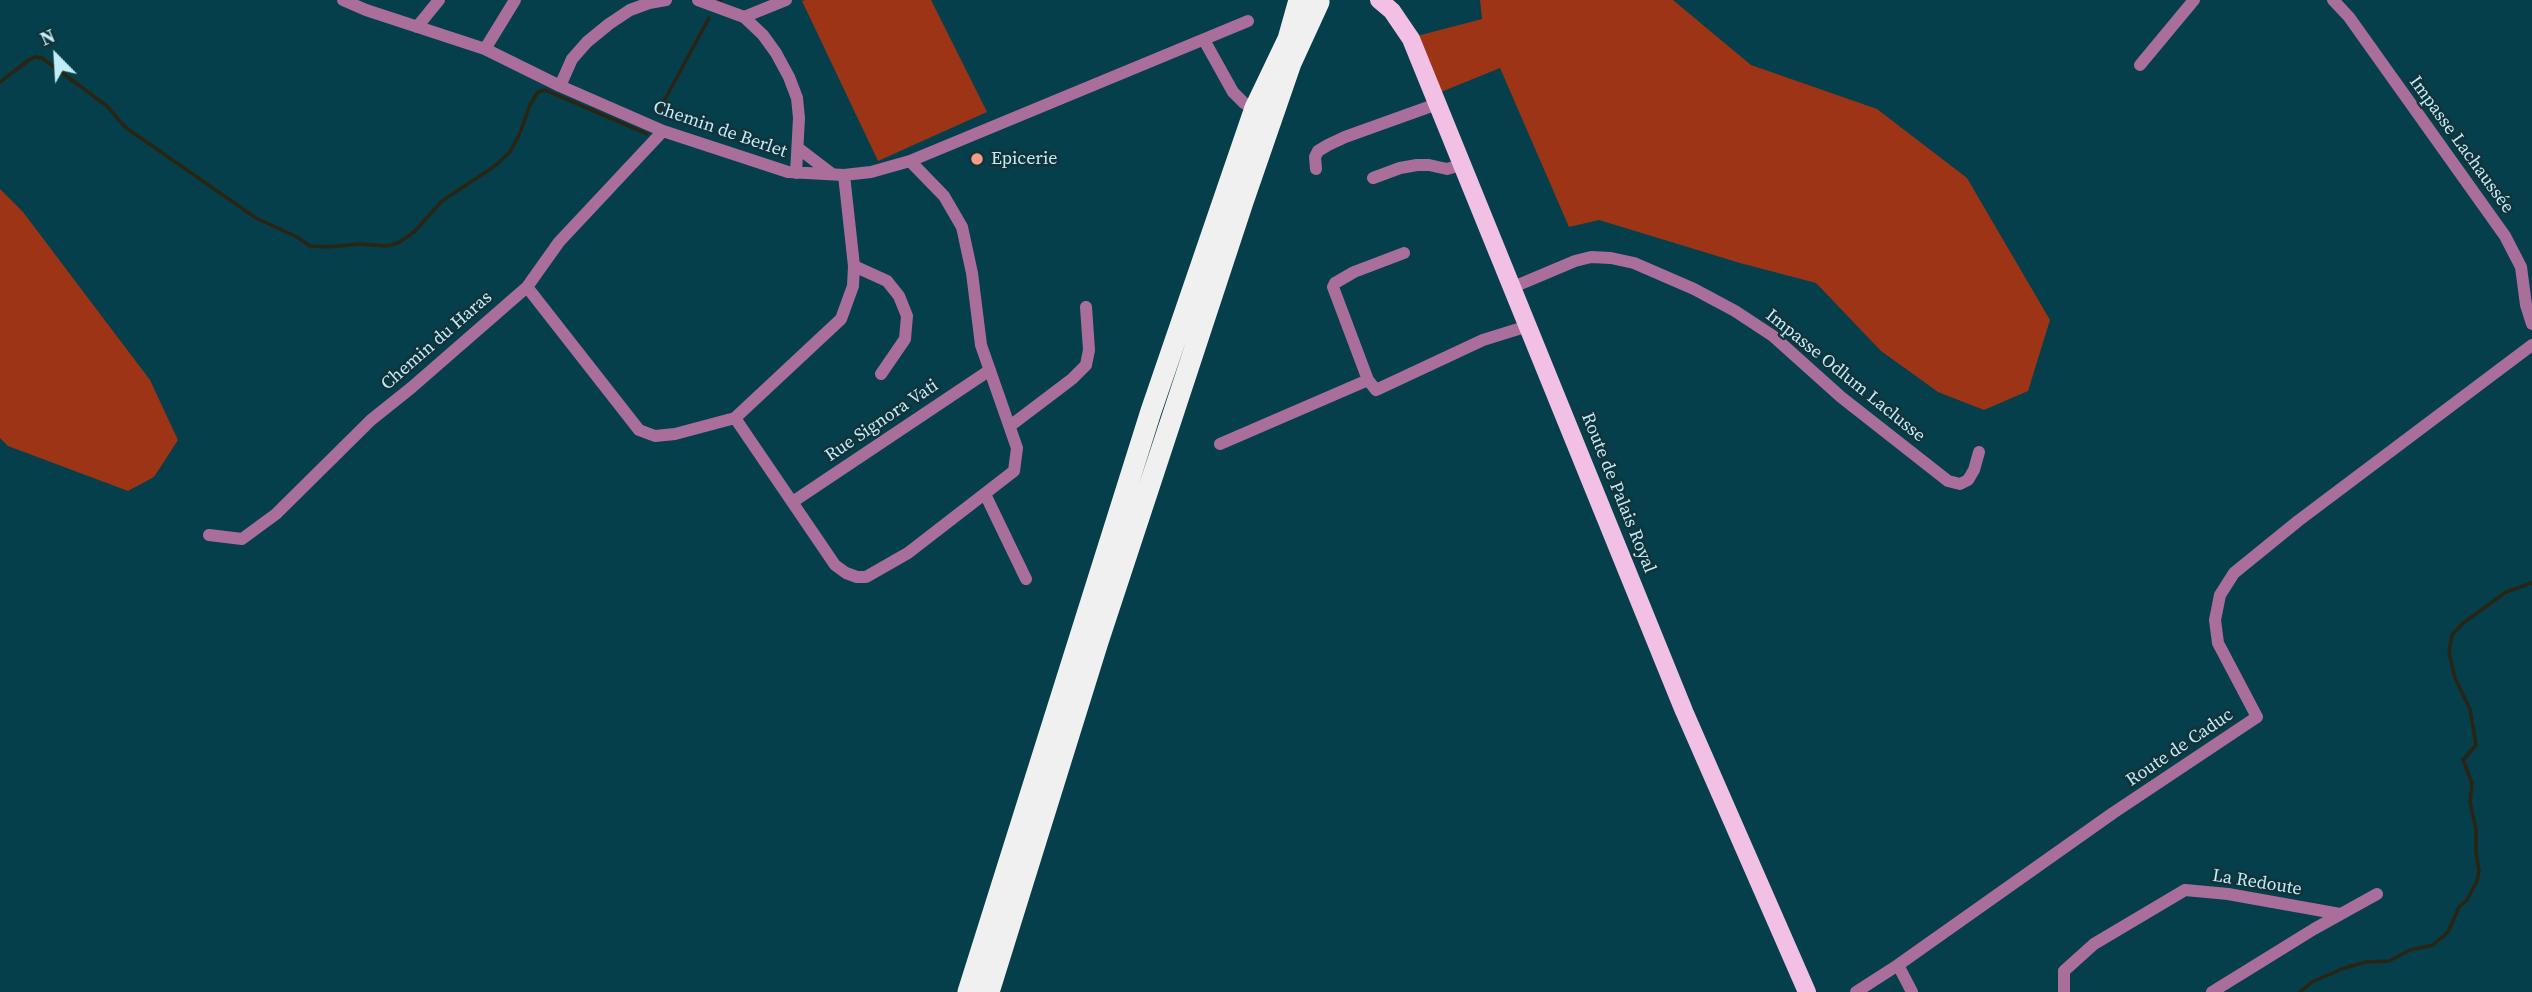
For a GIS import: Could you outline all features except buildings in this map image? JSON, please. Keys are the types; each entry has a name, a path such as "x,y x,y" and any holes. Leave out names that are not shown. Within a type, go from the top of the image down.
{"highway":[{"path":"989,992 1147,491 1314,0"},
{"path":"968,992 1151,411 1255,108 1287,39 1314,0"},
{"path":"1255,108 1265,108 1269,104 1289,69"}],"main road":[{"name":"Route de Palais Royal","path":"1369,0 1387,4 1411,39 1684,711 1807,992"}],"street":[{"name":"Chemin de Berlet","path":"343,0 485,49 560,86 663,131 796,173 838,175 871,172 909,161 1248,21"},
{"path":"417,27 439,0"},
{"path":"485,49 515,0"},
{"path":"560,86 572,60 587,42 609,24 630,10 649,2 666,0"},
{"path":"698,0 744,17 763,35 789,77 797,98 799,118 796,173"},
{"path":"744,17 786,0"},
{"path":"2140,65 2194,0"},
{"name":"Impasse Lachaussée","path":"2333,0 2349,17 2505,236 2521,267 2526,305 2532,324"},
{"path":"1204,40 1233,92 1244,103 1255,108"},
{"path":"1316,169 1315,157 1318,151 1328,145 1345,136 1437,104"},
{"name":"Chemin du Haras","path":"209,535 242,539 276,514 371,420 527,287 559,242 663,131"},
{"path":"527,287 639,430 654,436 675,434 735,418 841,319 853,286 854,266 838,175 798,148"},
{"path":"735,418 835,565 857,577 866,577 908,553 1014,471 1017,448 981,345 972,273 962,227 944,196 909,161"},
{"path":"1373,178 1417,165 1447,169 1461,165"},
{"path":"1372,385 1333,287 1335,282 1354,272 1404,253"},
{"name":"Impasse Odlum Laclusse","path":"1511,288 1591,257 1634,263 1704,294 1773,336 1842,397 1948,481 1960,484 1968,480 1979,452"},
{"path":"854,266 887,281 899,296 907,316 905,339 881,374"},
{"path":"1010,426 1072,379 1086,365 1089,351 1086,307"},
{"path":"1220,444 1483,340 1528,326"},
{"name":"Route de Caduc","path":"1856,992 2113,813 2257,717 2218,643 2215,620 2220,595 2234,573 2298,521 2532,345"},
{"name":"Rue Signora Vati","path":"793,501 990,370"},
{"path":"985,494 1026,579"},
{"name":"La Redoute","path":"2064,992 2064,971 2094,944 2185,890 2228,894 2340,914"},
{"path":"2212,992 2377,894"},
{"path":"1898,965 1912,992"}],"shaded area":[{"path":"931,0 987,112 878,161 802,1"},
{"path":"1480,0 1673,0 1751,65 1877,109 1967,178 2050,320 2028,391 1984,410 1938,392 1881,351 1816,283 1599,220 1569,227 1500,68 1441,92 1417,36 1482,19"},
{"path":"0,189 23,212 150,380 178,440 154,477 128,491 8,446 0,438"}],"waterway":[{"path":"657,114 709,18"},
{"path":"0,82 29,60 42,58 107,106 125,127 256,218 310,246 387,246 398,243 414,232 442,201 495,166 510,152 538,92 545,90 647,134"},
{"path":"2300,992 2312,982 2342,969 2366,962 2389,961 2410,950 2433,945 2448,932 2459,907 2467,900 2479,871 2476,829 2470,803 2472,783 2463,760 2476,745 2470,709 2455,678 2449,652 2452,635 2462,624 2506,592 2532,583"}],"place":[{"name":"Epicerie","path":"977,159"}]}
